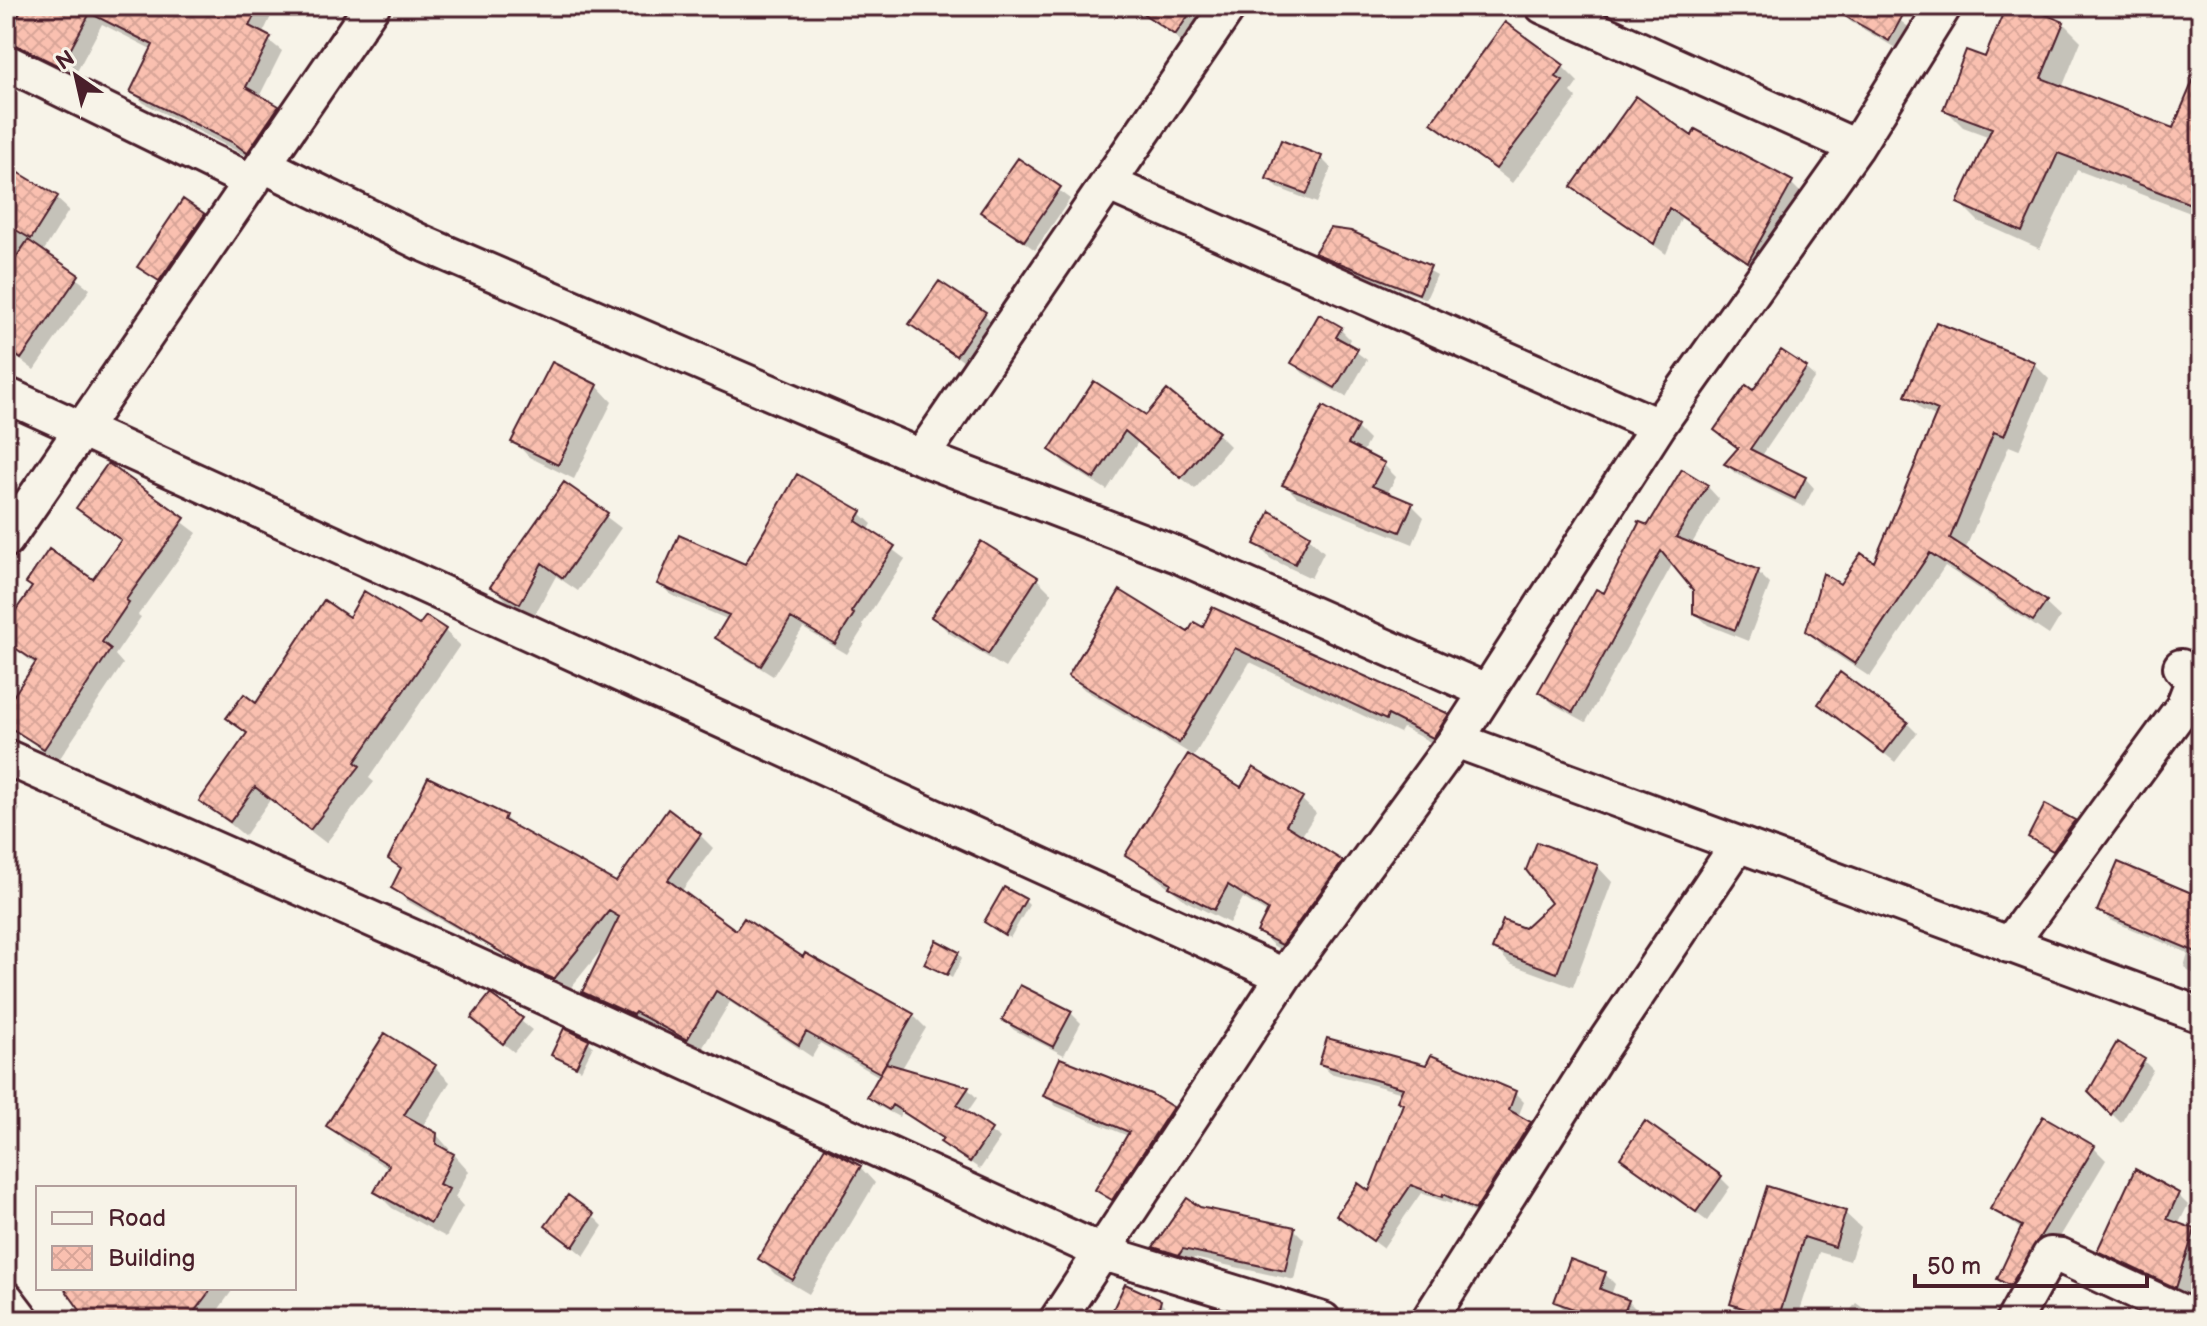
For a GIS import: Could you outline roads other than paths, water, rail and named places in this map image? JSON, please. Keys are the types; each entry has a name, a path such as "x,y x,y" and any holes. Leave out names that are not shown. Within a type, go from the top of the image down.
{"street":[{"path":"6,540 372,6"},
{"path":"921,457 1229,6"},
{"path":"1543,6 1856,147"},
{"path":"1057,1320 1284,976 1456,740 1658,426 1856,147 1944,6"},
{"path":"6,62 258,174 921,457 1175,554 1486,691"},
{"path":"1109,184 1658,426"},
{"path":"6,395 1284,976"},
{"path":"2009,945 2183,707 2193,681 2181,667"},
{"path":"1456,740 2201,1015"},
{"path":"6,757 459,957 1104,1253 1323,1320"},
{"path":"1429,1320 1602,1047 1737,846"},
{"path":"2014,1320 2050,1255 2061,1256 2198,1320"},
{"path":"6,1299 22,1320"}]}
